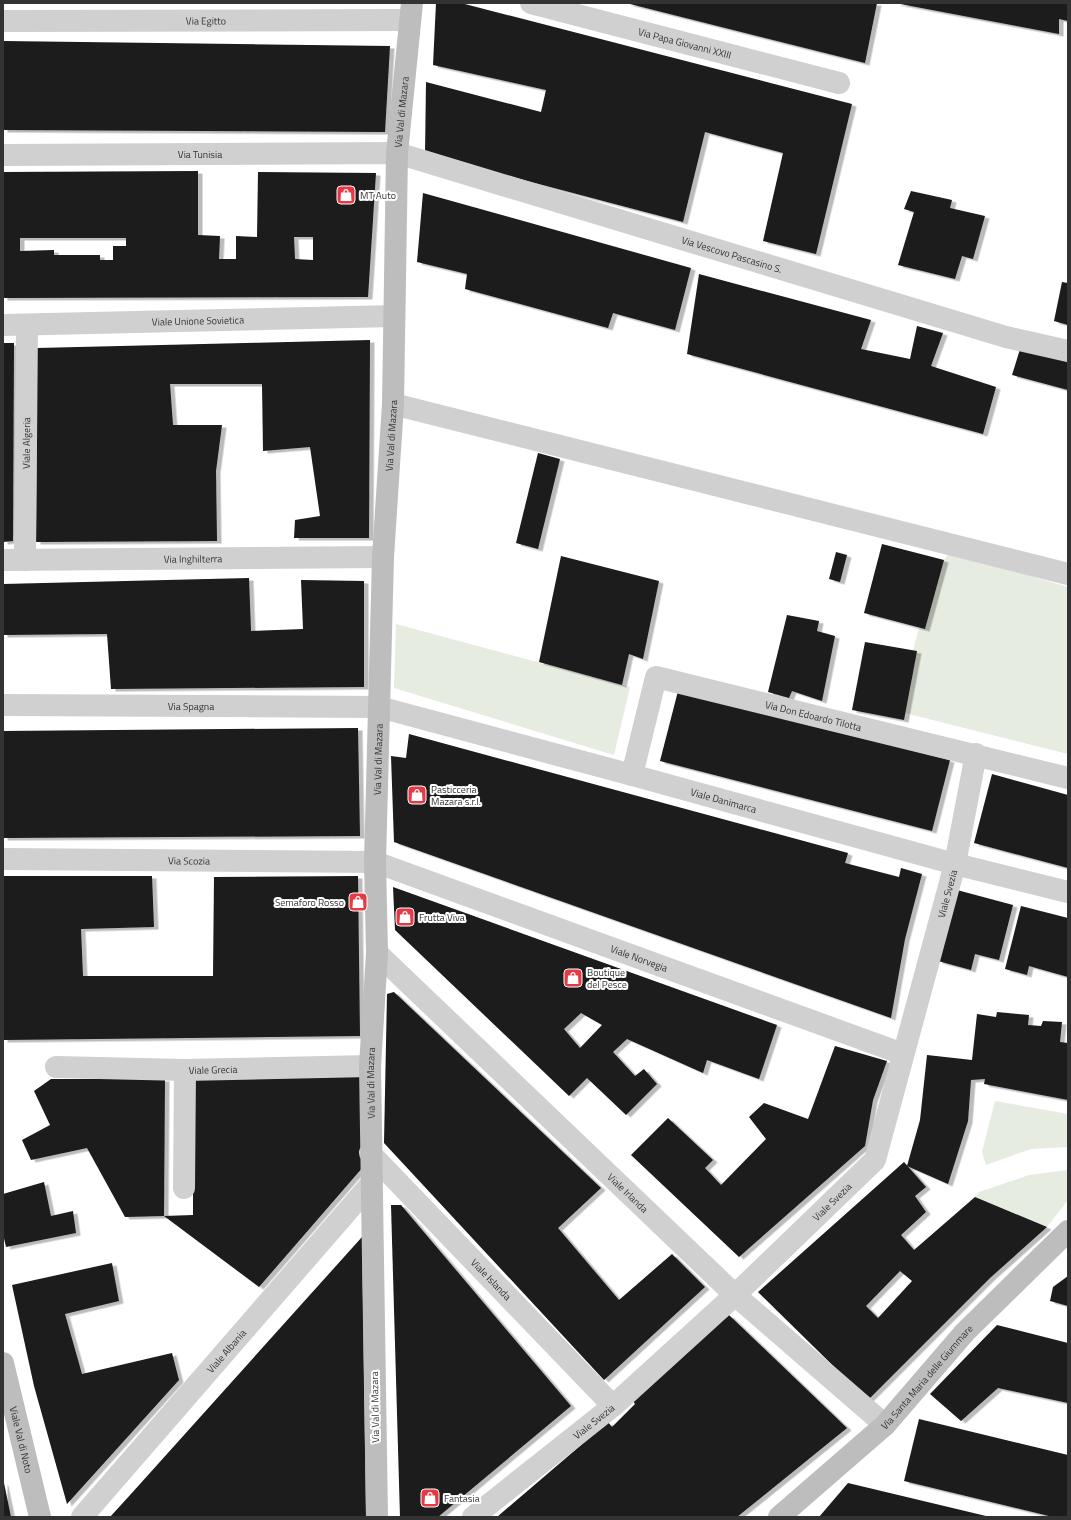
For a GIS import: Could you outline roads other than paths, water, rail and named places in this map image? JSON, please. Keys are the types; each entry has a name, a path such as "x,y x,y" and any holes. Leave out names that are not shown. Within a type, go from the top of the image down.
{"street":[{"name":"Via Papa Giovanni XXIII","path":"531,3 839,83"},
{"name":"Via Egitto","path":"3,21 411,12"},
{"name":"Via Val di Mazara","path":"377,1517 370,1152 370,1066 377,953 375,862 383,557 393,404 397,153 411,12"},
{"name":"Via Tunisia","path":"3,155 397,153"},
{"name":"Via Vescovo Pascasino S.","path":"397,153 1006,337 1068,351"},
{"name":"Viale Unione Sovietica","path":"3,326 394,316"},
{"name":"Viale Algeria","path":"25,560 27,326"},
{"path":"393,404 1068,574"},
{"name":"Via Inghilterra","path":"3,560 383,557"},
{"name":"Via Don Edoardo Tilotta","path":"632,775 656,677 976,754 1068,778"},
{"name":"Via Spagna","path":"3,704 379,707"},
{"name":"Viale Danimarca","path":"379,707 955,864 1068,892"},
{"name":"Viale Svezia","path":"473,1517 613,1406 735,1296 875,1160 955,864 976,754"},
{"name":"Via Scozia","path":"3,859 375,862"},
{"name":"Viale Norvegia","path":"375,862 903,1054"},
{"name":"Viale Irlanda","path":"377,953 735,1296 885,1425"},
{"name":"Viale Grecia","path":"56,1067 185,1070 370,1066"},
{"path":"184,1188 185,1070"},
{"name":"Viale Islanda","path":"370,1152 613,1406"},
{"name":"Viale Albania","path":"82,1517 371,1184"},
{"name":"Via Santa Maria delle Giummare","path":"780,1517 885,1425 965,1332 1068,1231"},
{"name":"Viale Val di Noto","path":"3,1363 40,1517"}],"place":[{"name":"MT Auto","path":"346,195"},
{"name":"Pasticceria Mazara s.r.l.","path":"417,795"},
{"name":"Semaforo Rosso","path":"358,902"},
{"name":"Frutta Viva","path":"405,917"},
{"name":"Boutique del Pesce","path":"573,978"},
{"name":"Fantasia","path":"430,1498"}]}
